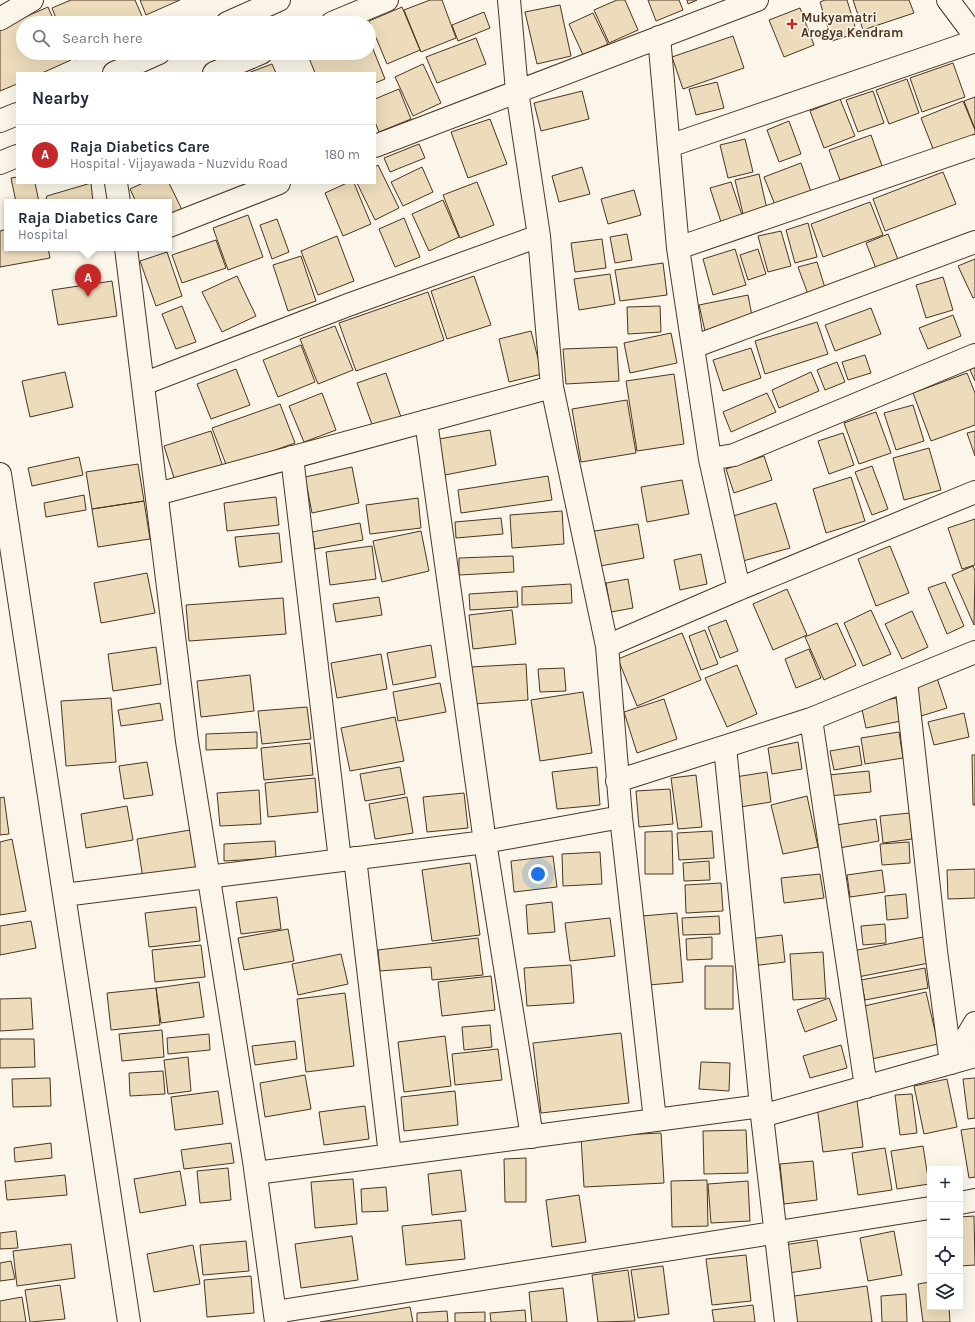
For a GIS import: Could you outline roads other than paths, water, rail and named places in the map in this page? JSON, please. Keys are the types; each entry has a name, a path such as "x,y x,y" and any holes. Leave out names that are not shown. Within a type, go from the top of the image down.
{"street":[{"path":"0,19 32,0"},
{"path":"243,16 279,0"},
{"path":"349,16 387,0"},
{"path":"510,0 517,91 539,236 552,387 607,646 617,781 655,1120"},
{"path":"376,146 758,0"},
{"path":"948,0 975,36"},
{"path":"659,37 678,248 710,459 739,589"},
{"path":"669,146 975,41"},
{"path":"116,72 144,60"},
{"path":"216,72 245,60"},
{"path":"0,121 16,114"},
{"path":"678,248 975,146"},
{"path":"0,163 16,156"},
{"path":"116,184 119,199"},
{"path":"172,225 276,184"},
{"path":"143,384 348,305 539,236"},
{"path":"693,347 975,242"},
{"path":"126,251 187,741 256,1173 276,1317 927,1209"},
{"path":"710,459 734,454 975,355"},
{"path":"156,494 552,387"},
{"path":"426,421 484,842 532,1136"},
{"path":"292,457 390,1155"},
{"path":"0,474 129,1322"},
{"path":"607,646 739,589 975,492"},
{"path":"617,781 811,719 975,652"},
{"path":"906,681 936,951 951,1063"},
{"path":"811,719 866,1087"},
{"path":"725,747 762,1111 786,1322"},
{"path":"64,895 484,842 621,818"},
{"path":"951,1063 975,1023"},
{"path":"256,1173 655,1120 762,1111 866,1087 975,1056"},
{"path":"963,1202 975,1200"}],"place":[{"name":"Mukyamatri Arogya Kendram","path":"792,24"},
{"name":"Raja Diabetics Care","path":"88,297"}]}
